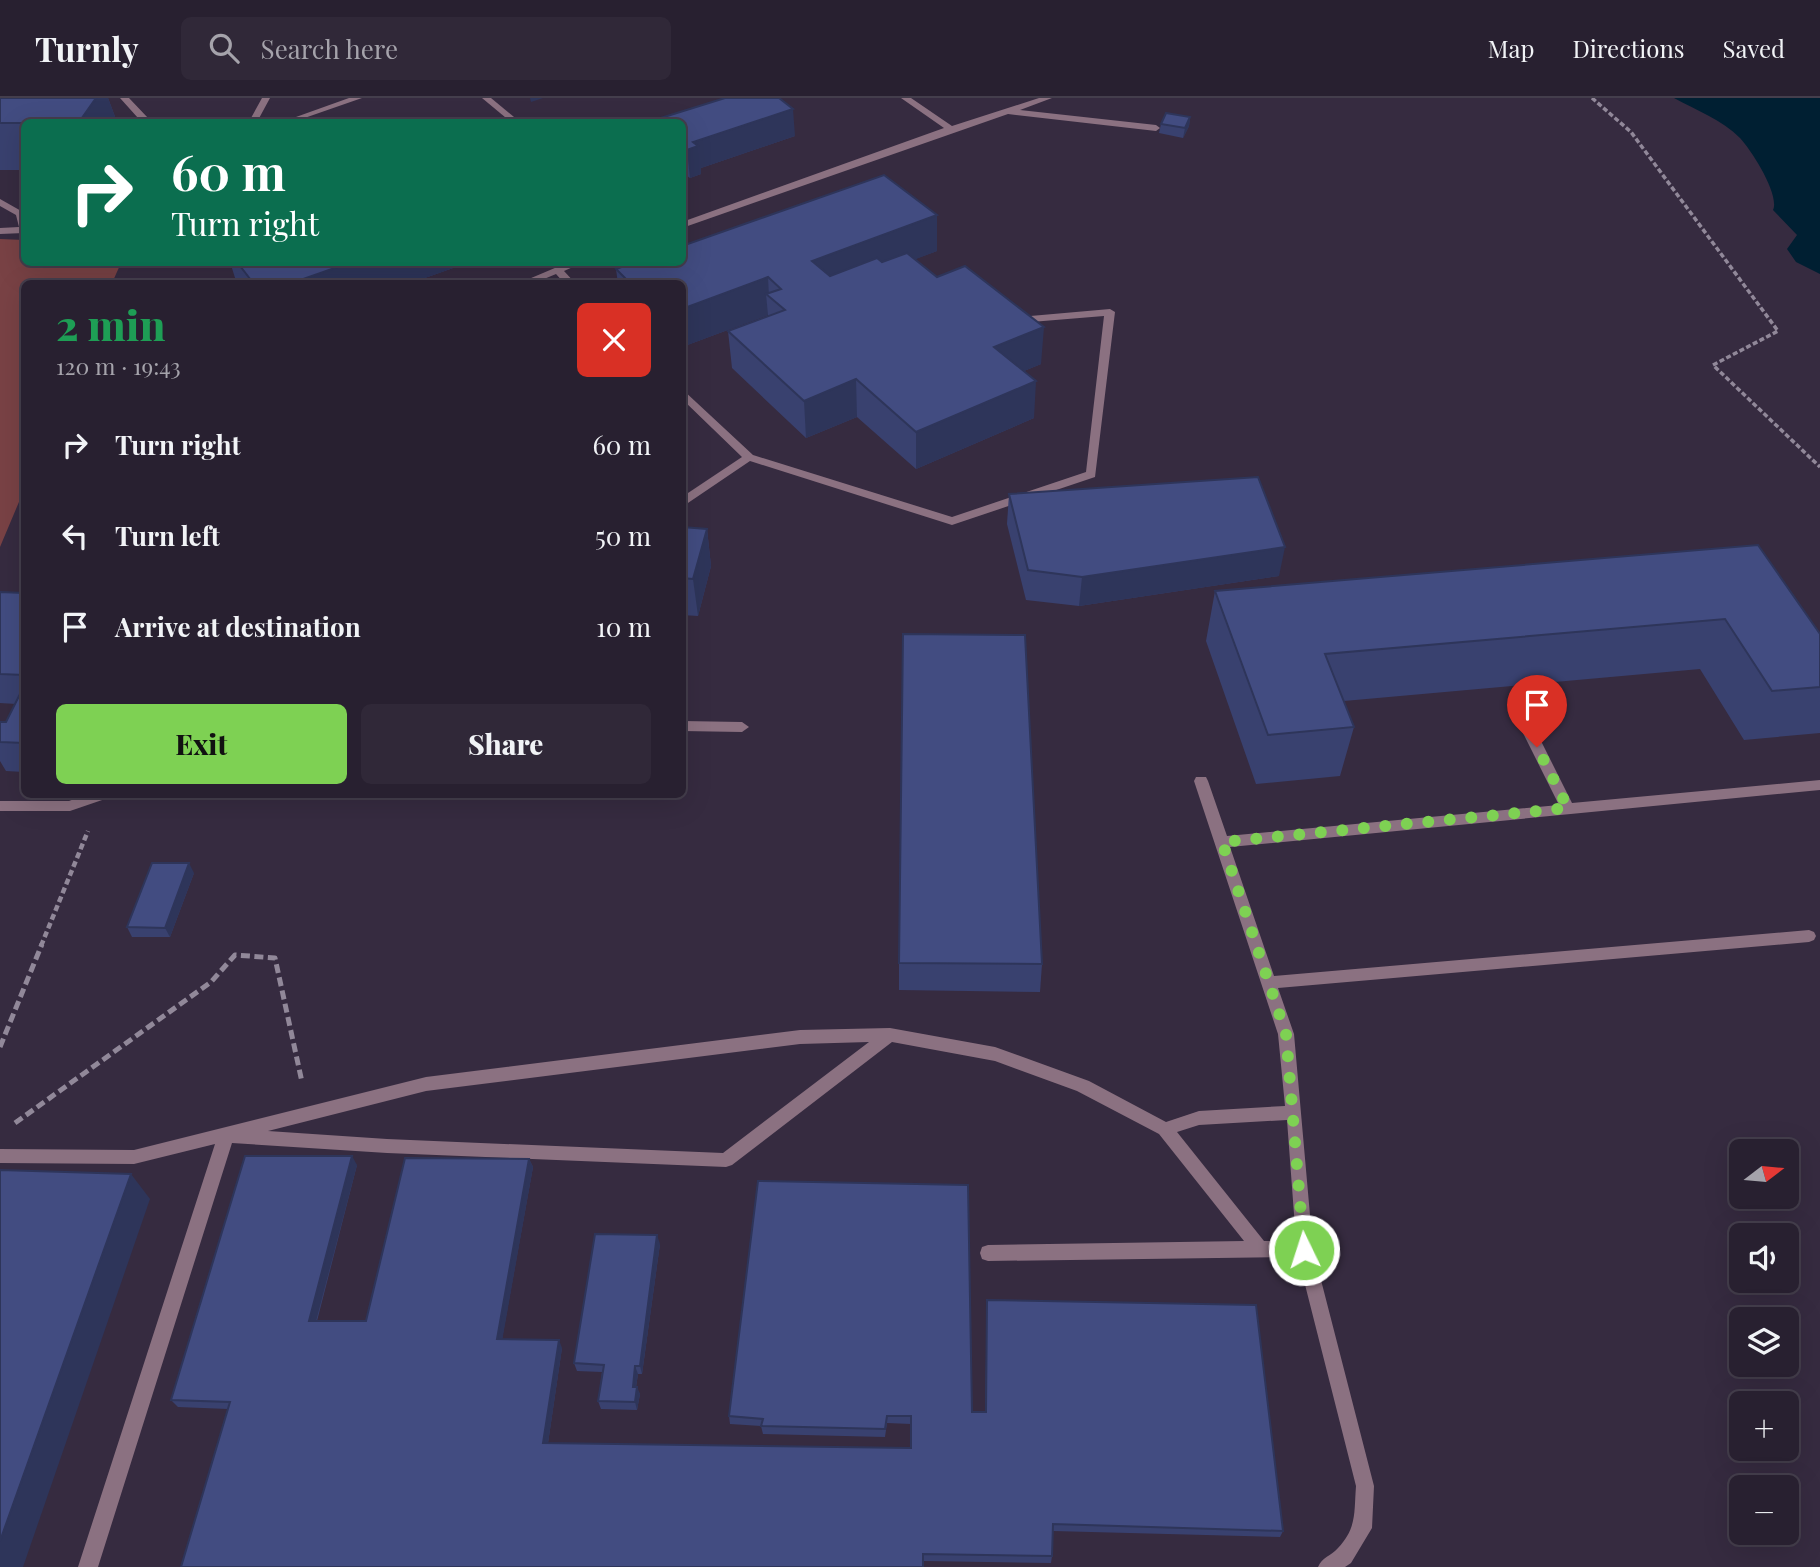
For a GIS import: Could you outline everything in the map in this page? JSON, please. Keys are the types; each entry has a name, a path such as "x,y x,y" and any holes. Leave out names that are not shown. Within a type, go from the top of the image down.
{"lane":[{"path":"124,98 144,119"},
{"path":"256,119 266,98"},
{"path":"295,119 358,98"},
{"path":"486,98 512,119"},
{"path":"905,98 951,129"},
{"path":"686,224 951,129 1048,98"},
{"path":"1008,111 1156,128"},
{"path":"0,202 20,214 21,218"},
{"path":"0,231 21,228"},
{"path":"532,280 568,266"},
{"path":"557,270 567,280"},
{"path":"686,396 750,457 952,521 1091,474 1110,312 1021,322 1010,313"},
{"path":"686,500 750,457"},
{"path":"1516,705 1568,808"},
{"path":"686,726 743,727"},
{"path":"1201,781 1286,1034 1304,1250 1365,1486 1363,1528 1345,1556 1328,1567"},
{"path":"1222,842 1820,785"},
{"path":"0,806 71,806 94,798"},
{"path":"1268,984 1809,936"},
{"path":"226,1135 387,1146 726,1160 890,1035"},
{"path":"0,1156 134,1157 426,1084 800,1037 890,1035 995,1054 1083,1086 1164,1129 1259,1249"},
{"path":"1164,1129 1199,1118 1294,1113"},
{"path":"88,1567 226,1135"},
{"path":"988,1253 1304,1250"}],"path":[{"path":"1592,98 1630,132 1778,331 1713,365 1820,467"},
{"path":"0,1047 102,798"},
{"path":"7,1133 20,1116 211,982 235,955 275,958 309,1114"}],"shaded area":[{"path":"0,239 21,240 21,266 120,266 113,280 21,280 21,497 0,547"}],"water":[{"path":"1674,98 1820,98 1820,274 1796,262 1787,249 1797,235 1773,210 1769,184 1740,138 1717,121"}],"building":[{"path":"0,98 96,98 81,119 21,119 21,123 0,123"},
{"path":"725,98 779,98 793,109 693,142 698,146 687,150 686,119 658,119"},
{"path":"1166,113 1190,117 1185,128 1161,124"},
{"path":"884,175 937,215 812,261 830,276 877,258 882,262 907,253 937,277 965,266 1044,327 994,347 1036,381 916,432 856,379 804,401 728,331 785,310 766,294 781,289 768,277 686,308 686,280 627,280 616,269 624,266 686,266 686,245"},
{"path":"240,266 341,266 300,280 251,280"},
{"path":"1258,477 1285,547 1082,577 1028,570 1009,494"},
{"path":"686,527 707,529 693,579 686,578"},
{"path":"1758,545 1820,634 1820,687 1772,691 1725,619 1325,654 1354,727 1268,735 1215,591"},
{"path":"0,592 21,593 21,675 0,674"},
{"path":"903,634 1025,635 1042,964 899,963"},
{"path":"21,692 21,743 0,742 0,722 6,722"},
{"path":"152,863 189,863 165,928 127,927"},
{"path":"245,1156 352,1156 309,1321 366,1321 405,1158 529,1159 497,1339 559,1340 543,1443 911,1448 911,1416 887,1416 885,1429 761,1426 763,1419 729,1416 758,1181 968,1185 972,1412 986,1412 987,1300 1256,1305 1283,1531 1053,1524 1052,1556 923,1554 923,1567 181,1567 230,1402 171,1400"},
{"path":"0,1170 131,1174 0,1541"},
{"path":"595,1234 657,1235 640,1366 635,1366 635,1402 598,1401 604,1365 574,1363"}],"route":[{"path":"1304,1250 1286,1034 1222,842 1568,808 1537,747"}]}
